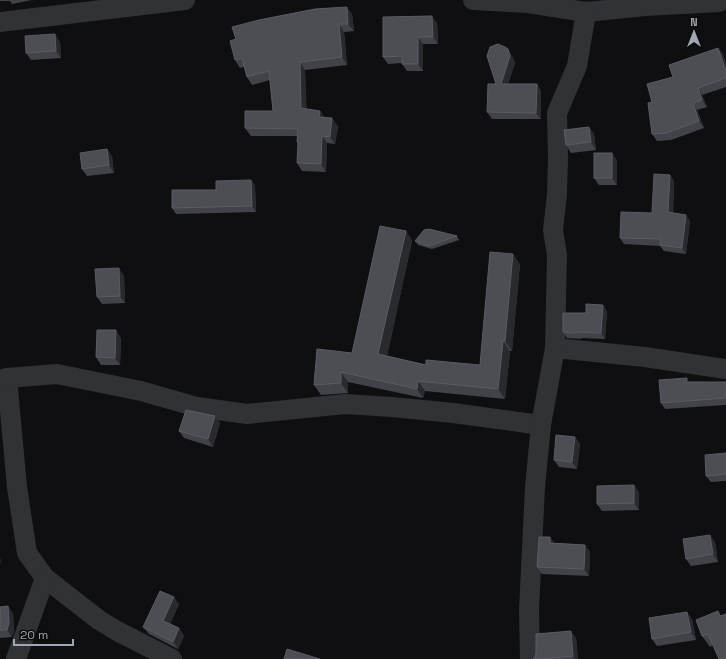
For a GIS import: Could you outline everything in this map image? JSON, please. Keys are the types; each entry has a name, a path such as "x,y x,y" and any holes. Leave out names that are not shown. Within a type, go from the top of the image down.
{"street":[{"path":"0,22 185,0"},
{"path":"472,0 528,3 586,12 645,6 719,2 720,0 726,10"},
{"path":"530,659 529,610 535,487 541,425 555,348 557,255 554,230 558,158 557,113 577,66 586,12"},
{"path":"555,348 645,357 726,368"},
{"path":"172,659 117,631 74,601 45,578 27,554 3,379 57,374 141,390 197,407 247,414 345,404 453,413 541,425"},
{"path":"16,659 45,578"}],"building":[{"path":"347,7 348,24 339,24 342,57 300,62 301,108 320,111 319,117 332,118 330,137 322,136 321,164 297,163 298,129 245,128 245,111 273,111 269,71 247,77 242,58 235,60 230,41 236,39 232,27 315,9"},
{"path":"432,16 433,37 418,37 418,64 402,64 402,56 383,57 383,17"},
{"path":"55,34 56,51 26,53 25,36"},
{"path":"498,44 508,49 510,56 501,84 537,84 536,113 487,112 488,84 496,84 487,56 490,47"},
{"path":"718,48 726,71 726,78 698,88 702,100 693,103 699,121 666,133 652,134 648,103 652,102 647,84 673,77 669,65"},
{"path":"589,127 591,142 566,145 564,130"},
{"path":"107,149 109,165 82,169 80,153"},
{"path":"594,153 612,153 612,178 594,178"},
{"path":"654,174 670,175 668,212 686,215 682,248 660,245 661,239 620,238 621,212 652,213"},
{"path":"251,180 252,206 172,208 172,190 216,190 216,181"},
{"path":"380,226 406,231 378,354 426,365 426,360 480,365 490,252 513,254 505,341 503,341 498,389 418,381 417,389 341,372 341,383 314,385 317,349 352,353"},
{"path":"429,229 457,236 429,246 415,241 424,230"},
{"path":"119,268 120,296 97,297 95,269"},
{"path":"586,304 603,305 601,333 563,332 563,313 586,313"},
{"path":"97,330 116,330 115,358 96,357"},
{"path":"687,378 687,382 726,382 726,398 661,403 659,380"},
{"path":"186,410 215,416 208,439 179,431"},
{"path":"556,435 575,437 572,462 554,460"},
{"path":"726,453 726,474 706,476 705,455"},
{"path":"634,485 634,503 597,504 597,486"},
{"path":"710,535 713,554 686,559 683,539"},
{"path":"539,537 550,537 550,543 585,545 584,569 537,567"},
{"path":"160,591 174,597 163,621 179,628 173,642 143,627"},
{"path":"8,606 9,623 7,630 0,630 0,607"},
{"path":"718,611 720,616 726,614 726,659 719,659 708,634 702,636 696,620"},
{"path":"687,612 691,632 652,639 649,618"},
{"path":"571,631 573,656 533,659 536,652 536,634"},
{"path":"287,649 320,659 284,659"}]}
